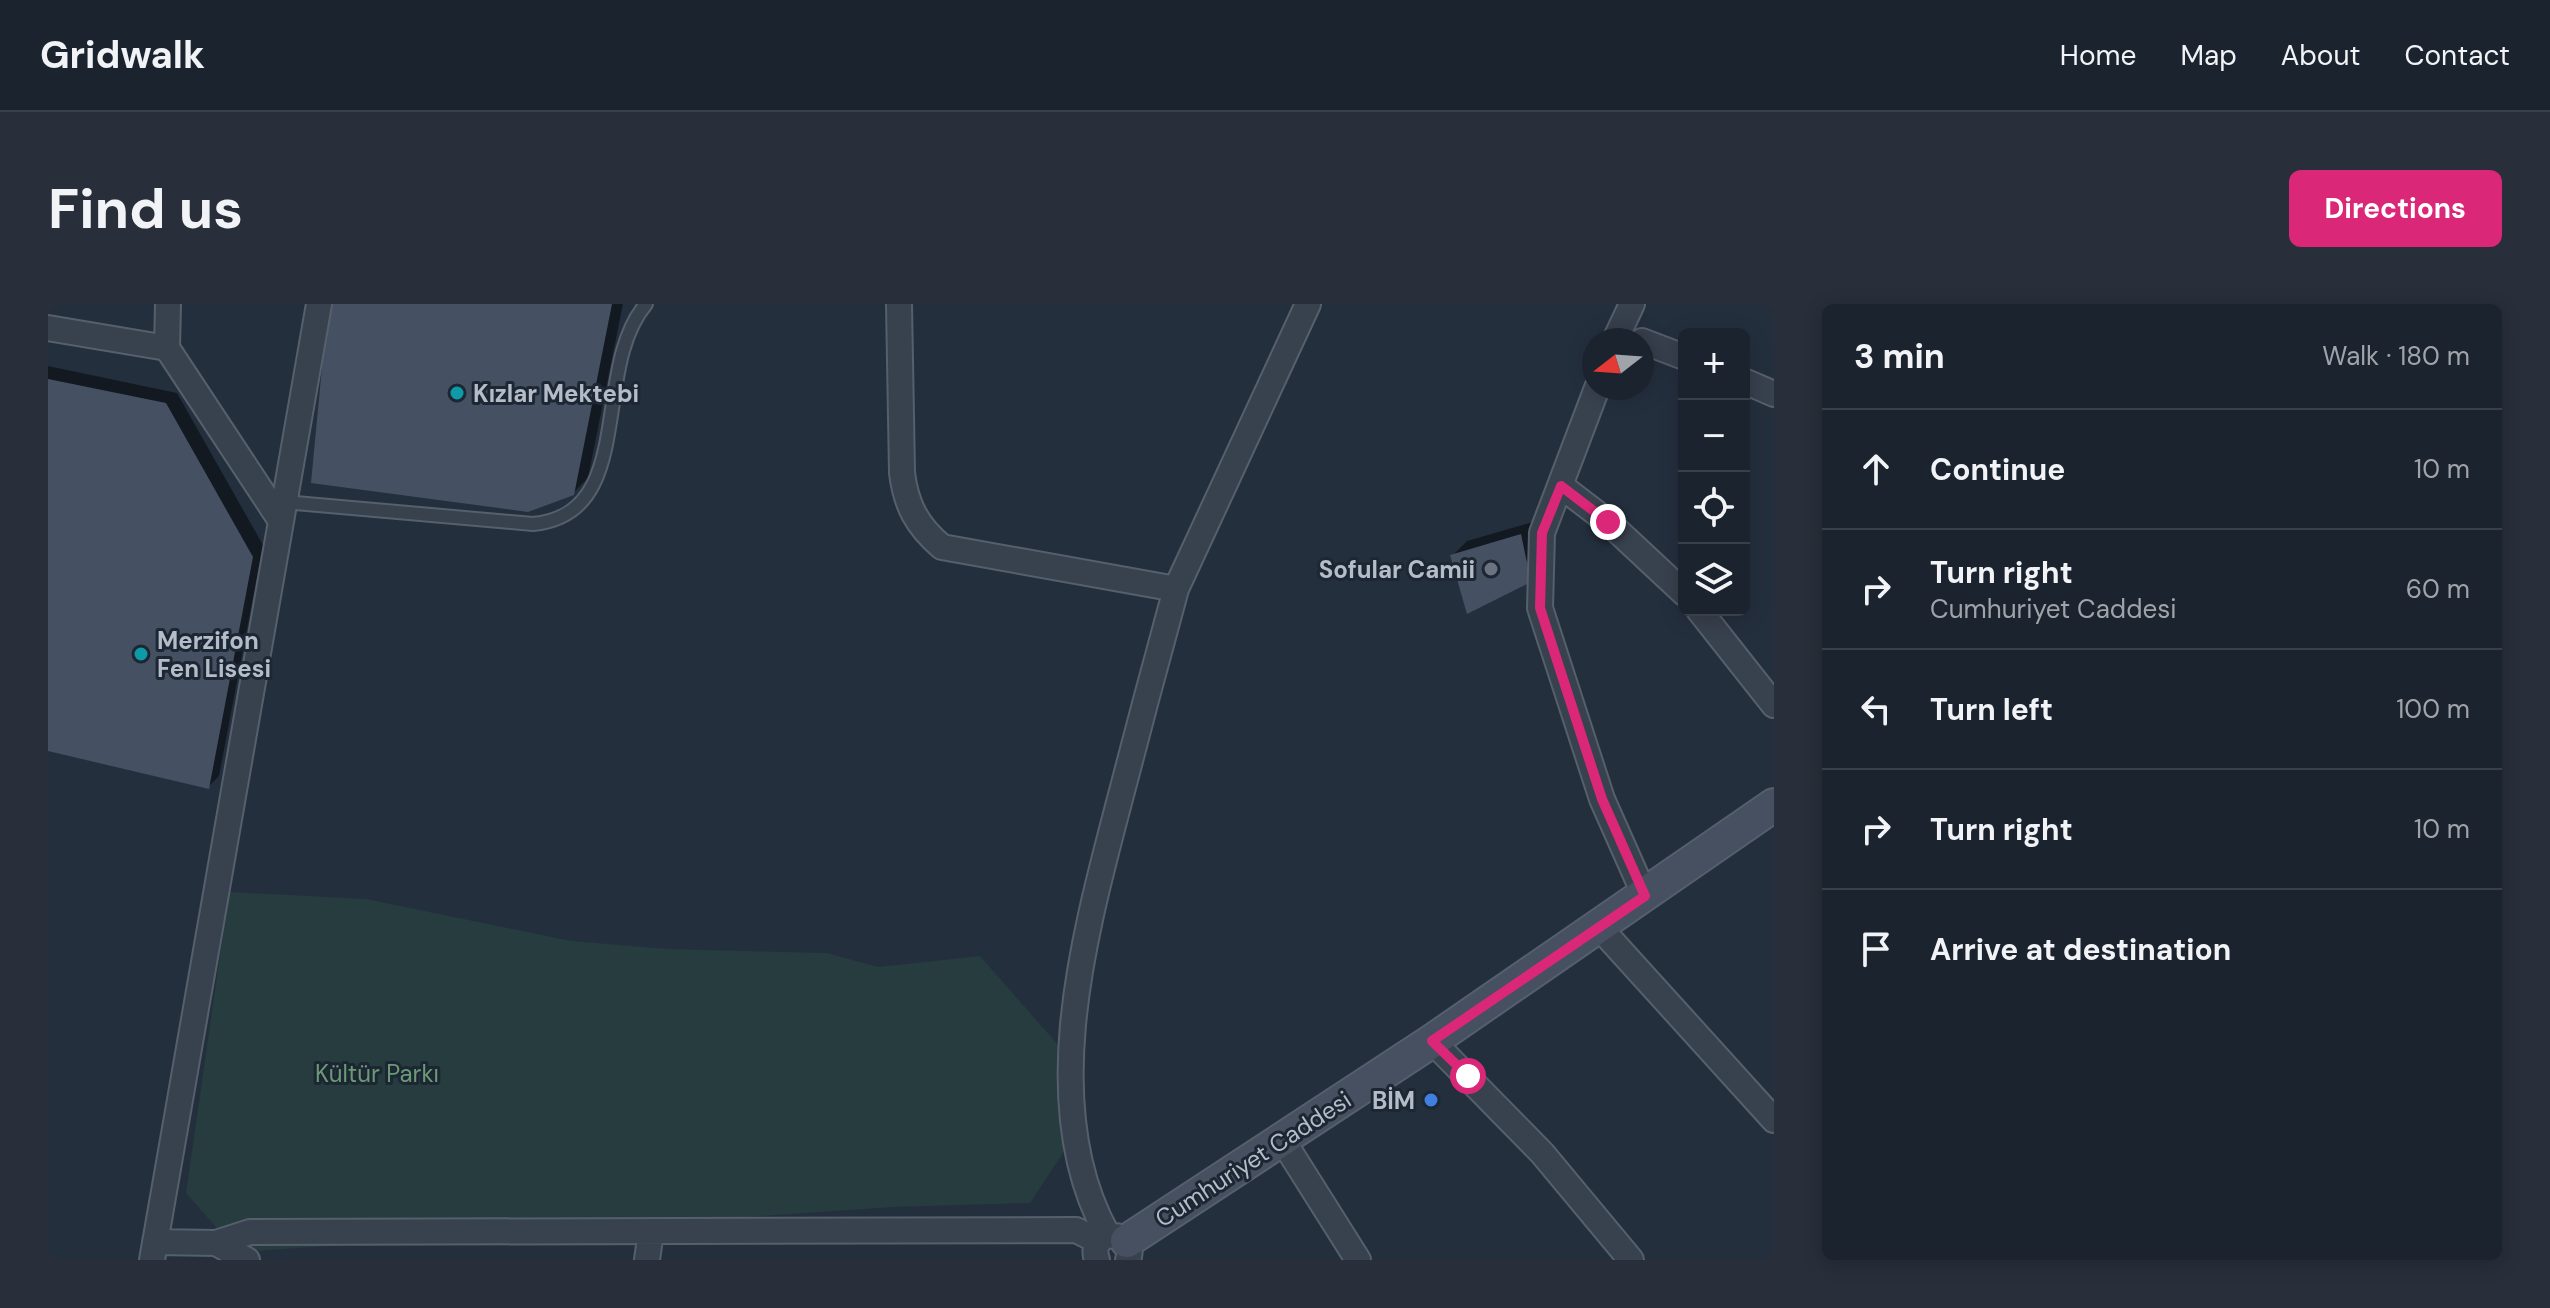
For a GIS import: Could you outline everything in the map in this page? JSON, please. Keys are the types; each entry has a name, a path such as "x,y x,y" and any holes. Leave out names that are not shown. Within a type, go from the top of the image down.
{"main road":[{"name":"Cumhuriyet Caddesi","path":"1111,1247 1283,1141 1774,805"}],"street":[{"path":"168,304 167,348 283,511"},
{"path":"319,304 154,1251 216,1243 250,1232 1076,1230 1111,1247"},
{"path":"899,304 905,497 928,536 942,547 1176,589"},
{"path":"1111,1247 1085,1179 1074,1117 1075,997 1089,918 1176,589 1308,304"},
{"path":"1629,328 1632,304"},
{"path":"48,328 167,348"},
{"path":"1654,347 1678,355"},
{"path":"1750,384 1774,394"},
{"path":"1593,400 1542,533 1540,608 1602,799 1645,896"},
{"path":"1561,486 1608,522 1678,587"},
{"path":"1704,616 1774,705"},
{"path":"1599,927 1774,1120"},
{"path":"1432,1041 1542,1153 1631,1260"},
{"path":"1283,1141 1358,1260"},
{"path":"647,1260 651,1231"},
{"path":"216,1243 247,1260"}],"lane":[{"path":"283,511 533,524 564,517 586,500 599,478 622,347 646,304"}],"green space":[{"name":"Kültür Parkı","path":"229,892 366,899 571,941 667,949 827,953 878,967 980,956 1060,1047 1065,1150 1030,1203 893,1207 238,1252 186,1193"}],"building":[{"name":"Kızlar Mektebi","path":"328,304 612,304 574,495 528,512 311,483"},
{"name":"Merzifon Fen Lisesi","path":"48,379 166,403 253,557 209,789 48,751"},
{"name":"Sofular Camii","path":"1521,534 1531,582 1467,614 1450,555"}],"place":[{"name":"Kızlar Mektebi","path":"457,393"},
{"name":"Sofular Camii","path":"1491,569"},
{"name":"Merzifon Fen Lisesi","path":"141,654"},
{"name":"BİM","path":"1431,1100"}],"route":[{"path":"1468,1076 1432,1041 1645,896 1602,799 1540,608 1542,533 1561,486 1608,522"}]}
